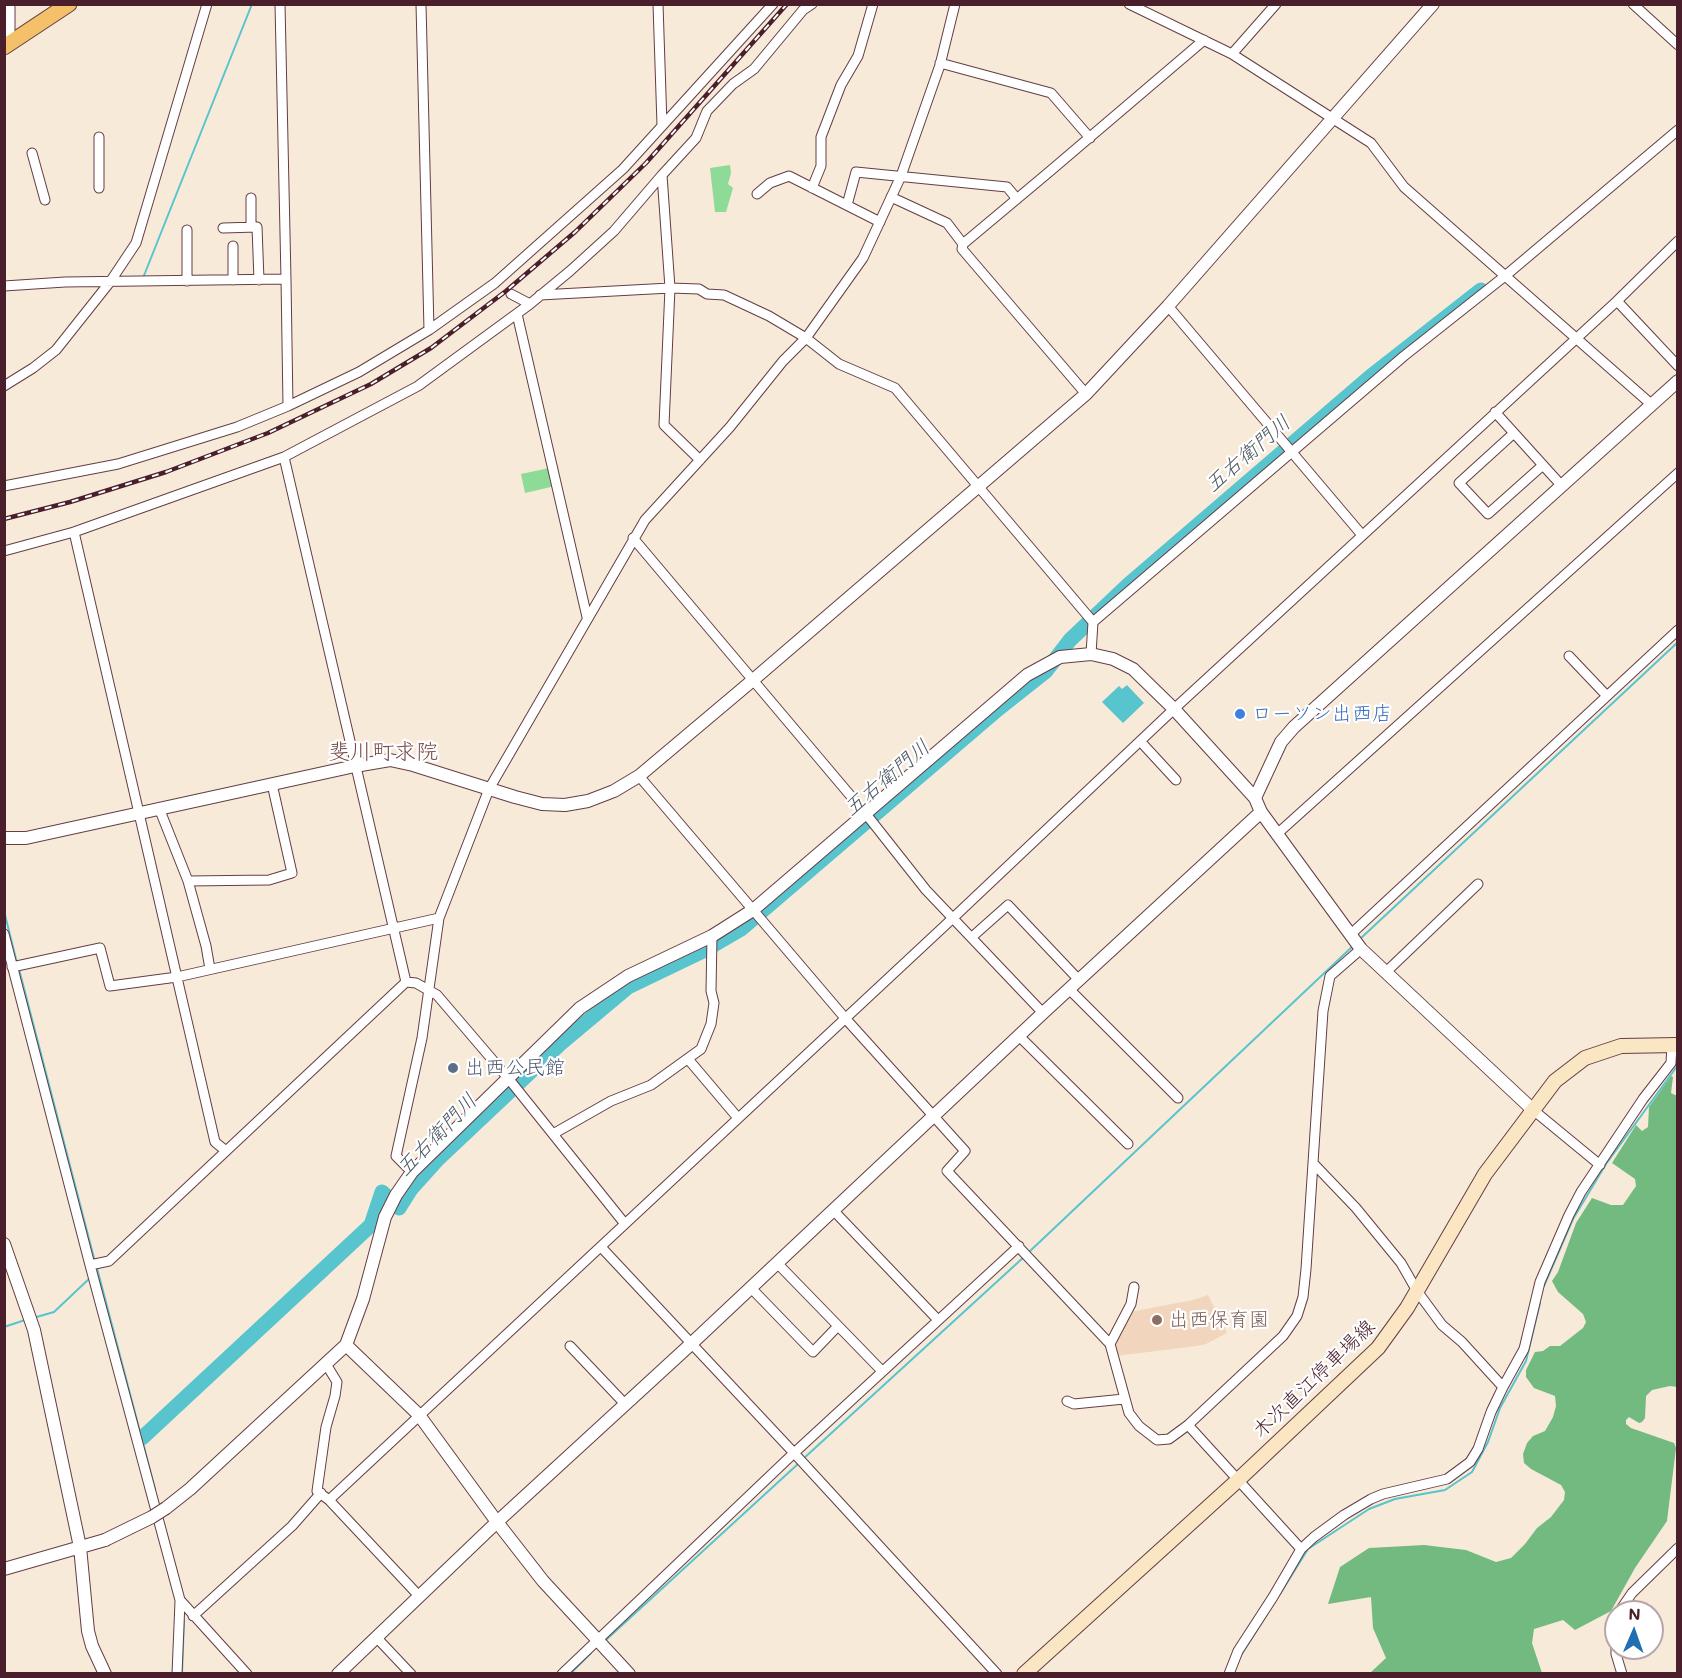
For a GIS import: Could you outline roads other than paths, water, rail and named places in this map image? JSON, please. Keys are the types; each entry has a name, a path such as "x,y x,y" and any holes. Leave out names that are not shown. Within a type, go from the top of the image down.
{"highway":[{"path":"7,41 69,4"}],"main road":[{"name":"木次直江停車場線","path":"1024,1674 1237,1481 1378,1348 1417,1291 1485,1174 1555,1081 1585,1058 1621,1046 1675,1045"}],"street":[{"path":"7,41 10,4"},
{"path":"4,386 56,350 110,282 136,243 207,4"},
{"path":"280,4 288,406"},
{"path":"421,4 429,330"},
{"path":"658,4 662,125"},
{"path":"4,486 118,464 237,427 288,406 359,372 429,330 495,284 623,169 773,4"},
{"path":"4,551 74,532 284,457 418,386 530,304 570,272 614,231 696,138 707,111 733,84 754,69 803,10 812,4"},
{"path":"812,188 821,166 821,138 841,85 858,56 873,4"},
{"path":"412,1172 396,1156 422,1038 439,918 489,789 645,520 730,427 783,361 806,339 863,258 901,176 940,63 954,4"},
{"path":"1129,4 1232,54 1371,142 1404,187 1651,404"},
{"path":"1232,54 1276,4"},
{"path":"4,838 26,838 138,812 390,760 542,804 588,801 614,792 639,776 753,680 1086,394 1168,306 1433,4"},
{"path":"1633,4 1677,45"},
{"path":"963,244 1204,40"},
{"path":"940,63 1051,93 1090,138"},
{"path":"1093,622 1404,356 1505,276 1677,130"},
{"path":"99,136 99,188"},
{"path":"32,153 45,201"},
{"path":"847,205 856,172 1006,187 1017,199"},
{"path":"662,175 670,288 664,425 699,460"},
{"path":"757,194 770,183 789,176 880,222"},
{"path":"891,197 947,223 963,244 962,249 1086,394"},
{"path":"251,198 251,227"},
{"path":"223,228 257,227 259,280"},
{"path":"187,230 187,281"},
{"path":"329,1500 1174,709 1617,301 1677,242"},
{"path":"233,246 233,280"},
{"path":"4,286 286,279"},
{"path":"495,284 530,304"},
{"path":"540,295 670,288 699,289 707,294 724,295 769,316 806,339 839,364 895,388 1093,622 1091,654"},
{"path":"1617,301 1677,366"},
{"path":"1168,306 1362,535"},
{"path":"517,314 587,617"},
{"path":"1255,798 1281,742 1294,727 1677,381"},
{"path":"1495,412 1561,485"},
{"path":"1514,433 1459,483 1488,514 1543,465"},
{"path":"284,457 406,982"},
{"path":"1277,834 1677,473"},
{"path":"74,532 215,1142 226,1151"},
{"path":"633,538 866,814 926,890 1043,1013"},
{"path":"1350,935 1677,630"},
{"path":"4,1569 105,1540 166,1508 190,1489 346,1345 363,1299 385,1217 396,1194 412,1172 580,1008 628,976 712,936 753,910 1027,675 1060,657 1091,654 1113,659 1133,669 1174,709 1255,798 1261,812 1360,949 1532,1109 1600,1165"},
{"path":"1569,656 1607,696"},
{"path":"1140,741 1176,780"},
{"path":"1237,777 1252,778 1267,771"},
{"path":"639,776 845,1018 965,1151 947,1171 1110,1344 1129,1413 1139,1426 1157,1440 1169,1439 1188,1425 1283,1336 1297,1316 1305,1279 1323,1011 1330,976 1360,949"},
{"path":"188,881 269,880 292,873 272,784"},
{"path":"159,808 188,881 210,969"},
{"path":"338,1674 496,1522 691,1344 1043,1013 1261,812"},
{"path":"1386,972 1478,884"},
{"path":"972,937 1008,905 1074,985 1178,1098"},
{"path":"12,967 100,948 110,986 177,977 439,918"},
{"path":"5,935 180,1601 177,1674"},
{"path":"553,1134 611,1101 651,1085 701,1049 711,1024 714,1003 711,991 712,936"},
{"path":"90,1265 109,1261 406,982 416,982 437,995 508,1078 625,1224"},
{"path":"1019,1036 1128,1144"},
{"path":"1229,1674 1238,1651 1273,1598 1301,1549 1344,1515 1371,1499 1447,1479 1470,1462 1478,1449 1503,1386 1524,1349 1540,1282 1581,1192 1643,1099 1671,1063 1675,1045"},
{"path":"688,1059 738,1118"},
{"path":"1313,1163 1356,1208 1394,1254 1442,1325 1462,1342 1503,1386"},
{"path":"833,1210 938,1320"},
{"path":"4,1244 34,1330 80,1547 88,1631 105,1674"},
{"path":"562,1674 794,1453 1019,1246"},
{"path":"601,1247 998,1674"},
{"path":"777,1263 882,1371"},
{"path":"1110,1344 1131,1304 1134,1287"},
{"path":"751,1288 813,1352 838,1326"},
{"path":"346,1345 419,1415 496,1522 543,1581 629,1674"},
{"path":"570,1347 625,1404"},
{"path":"326,1364 337,1382 326,1427 317,1491 329,1500 420,1597"},
{"path":"1067,1401 1074,1404 1124,1399"},
{"path":"1188,1425 1301,1549"},
{"path":"193,1616 292,1526 321,1493"},
{"path":"1627,1600 1677,1548"},
{"path":"180,1601 247,1674"},
{"path":"376,1638 411,1674"}],"water":[{"path":"1127,685 1144,703 1123,723 1102,702 1119,686 1122,689"}],"waterway":[{"path":"143,278 252,4"},
{"name":"五右衛門川","path":"142,1438 371,1225 382,1192 399,1208 411,1189 438,1159 560,1044 628,987 705,950 741,929 998,709 1046,671 1070,640 1128,585 1370,377 1481,290"},
{"path":"1360,939 1678,642"},
{"path":"4,911 17,963"},
{"path":"1029,1252 1354,945"},
{"path":"19,969 95,1262"},
{"path":"1544,1286 1573,1219 1606,1164 1678,1065"},
{"path":"803,1459 1025,1256"},
{"path":"97,1268 155,1489"},
{"path":"33,1318 54,1312 91,1277"},
{"path":"1280,1594 1308,1549 1369,1509 1395,1499 1445,1490 1472,1472 1488,1442 1500,1408 1526,1361 1540,1303"},
{"path":"4,1327 25,1320"},
{"path":"607,1639 799,1463"},
{"path":"166,1532 177,1573"},
{"path":"1240,1657 1269,1611"},
{"path":"182,1674 184,1620"},
{"path":"570,1674 591,1653"}],"railway":[{"path":"4,519 70,502 166,472 268,433 371,384 431,348 506,291 575,232 646,163 787,4"}],"place":[{"name":"ローソン出西店","path":"1240,714"},
{"name":"出西公民館","path":"453,1068"},
{"name":"出西保育園","path":"1157,1320"}],"district":[{"name":"斐川町求院","path":"383,752"}]}
